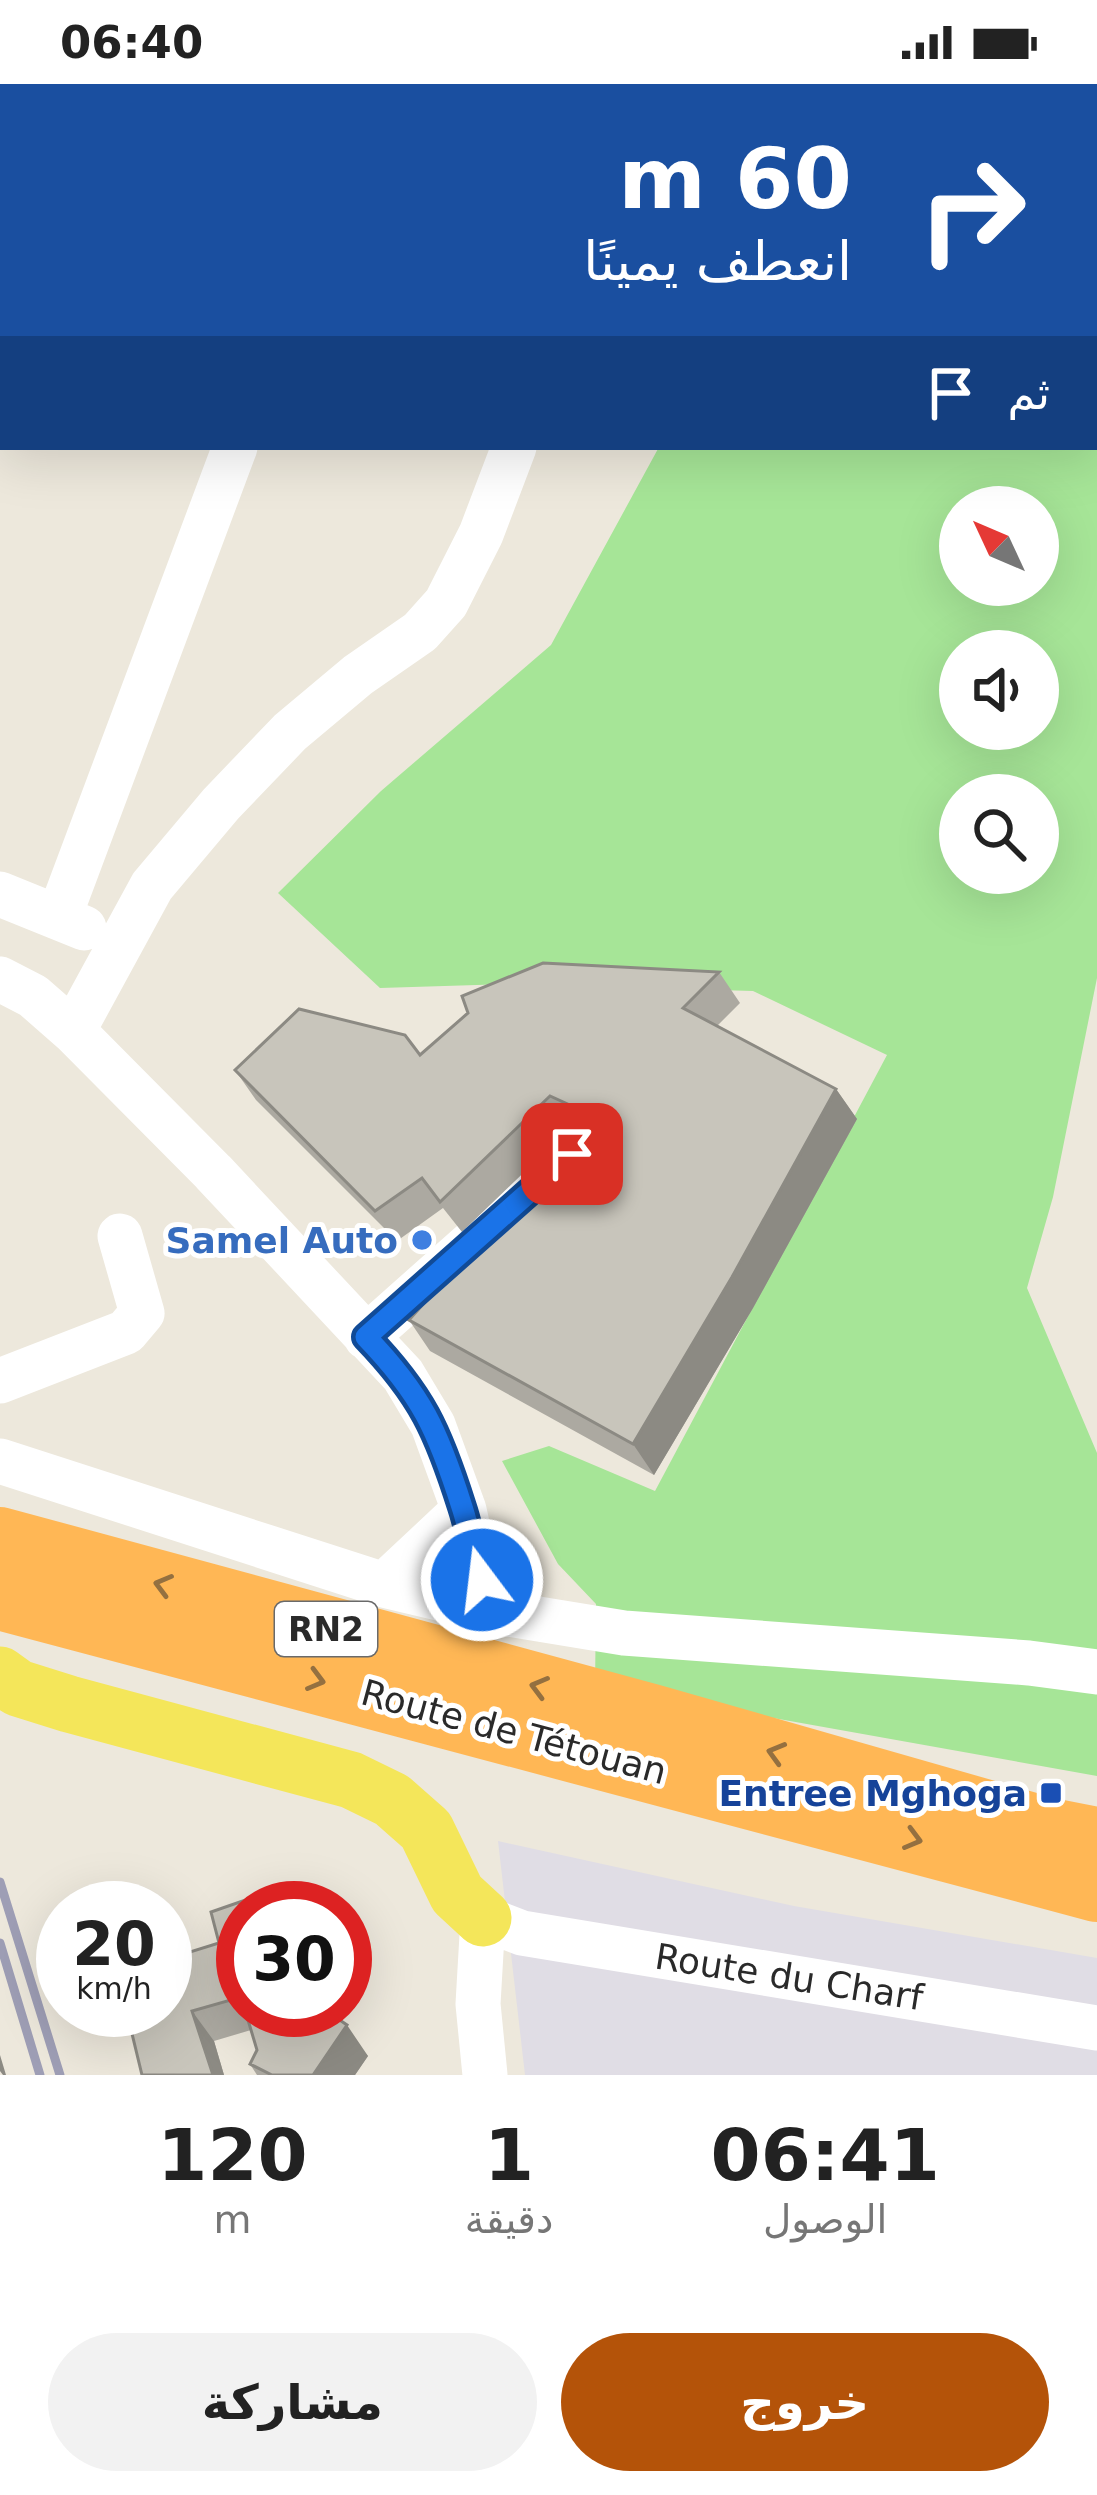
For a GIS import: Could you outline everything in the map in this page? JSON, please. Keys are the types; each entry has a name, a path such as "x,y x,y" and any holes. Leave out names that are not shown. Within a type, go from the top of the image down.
{"highway":[{"name":"Route de Tétouan","path":"0,1540 645,1741 1097,1889"},
{"name":"Route de Tétouan","path":"0,1597 1081,1833"}],"main road":[{"path":"0,1675 18,1688 351,1780 392,1800 426,1830 457,1894 483,1918"}],"street":[{"path":"59,917 234,450"},
{"path":"73,1031 152,886 249,775 318,707 420,632 446,603 481,534 513,450"},
{"path":"0,894 120,944"},
{"path":"0,979 33,996 73,1031 229,1189 419,1397 464,1510 476,1564 502,1613"},
{"path":"366,1337 572,1154"},
{"path":"0,1381 126,1332 142,1313 120,1236"},
{"path":"0,1461 384,1585 502,1613 624,1633 1097,1672"},
{"path":"384,1585 464,1510"},
{"path":"483,1918 478,2004 485,2075"},
{"name":"Route du Charf","path":"483,1918 522,1933 1097,2028"}],"shaded area":[{"path":"498,1841 794,1906 1097,1958 1097,2075 525,2075"}],"green space":[{"path":"657,450 1097,450 1097,978 1053,1197 1027,1288 1097,1453 1097,1776 595,1686 596,1604 558,1564 502,1461 549,1446 655,1491 887,1055 753,991 509,984 380,988 278,893 381,791 551,645"}],"building":[{"path":"543,963 719,972 683,1008 836,1089 633,1444 409,1320 548,1165 586,1193 620,1128 550,1096 440,1202 422,1178 375,1211 235,1070 299,1009 405,1035 420,1055 468,1013 462,996"},
{"path":"216,1944 216,2004 192,2011 192,1951"},
{"path":"192,2011 213,2075 142,2075 133,2037 192,2037"},
{"path":"253,2037 339,2037 313,2075 272,2075 250,2064 257,2050"}],"railway":[{"path":"0,1882 60,2075"},
{"path":"0,1943 40,2075"}],"place":[{"name":"Samel Auto","path":"422,1240"},
{"name":"Entree Mghoga","path":"1051,1793"}],"route":[{"path":"482,1580 464,1510 433,1424 403,1375 366,1337 572,1154"}]}
